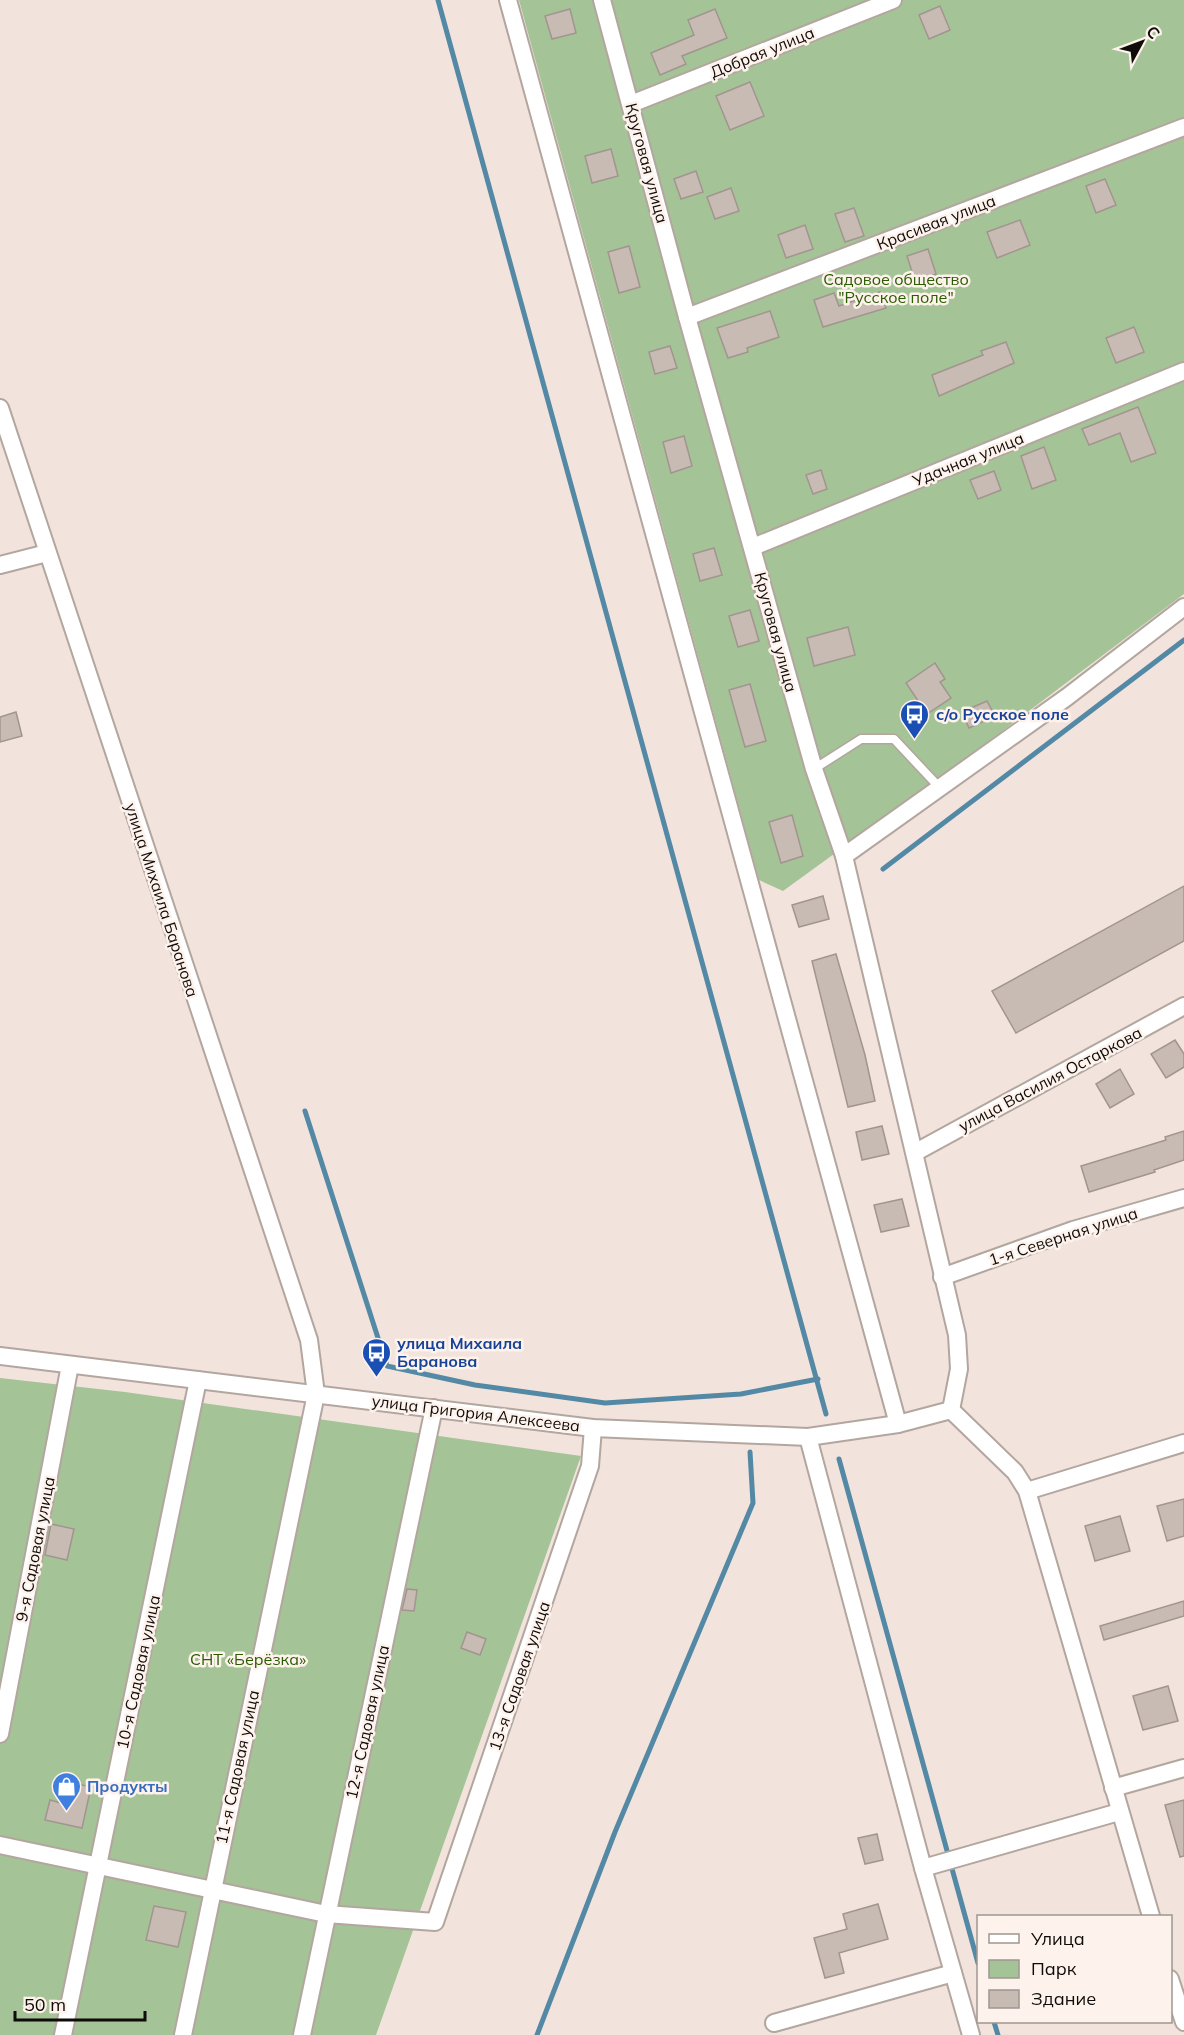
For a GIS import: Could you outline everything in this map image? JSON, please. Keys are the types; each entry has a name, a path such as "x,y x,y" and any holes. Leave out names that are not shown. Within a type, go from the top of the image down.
{"street":[{"path":"508,0 898,1424"},
{"name":"Круговая улица","path":"602,0 687,317 814,770 844,856 916,1152 942,1277 957,1335 959,1369 951,1410"},
{"name":"Добрая улица","path":"631,104 893,0"},
{"name":"Красивая улица","path":"687,317 1184,127"},
{"name":"Удачная улица","path":"753,547 1184,371"},
{"name":"улица Михаила Баранова","path":"0,408 46,553 309,1340 316,1394"},
{"path":"0,565 46,553"},
{"path":"844,856 1067,697 1184,607"},
{"name":"улица Василия Остаркова","path":"916,1152 1184,1006"},
{"name":"1-я Северная улица","path":"942,1277 1073,1230 1184,1198"},
{"name":"улица Григория Алексеева","path":"0,1356 593,1428 808,1437 898,1424 951,1410"},
{"name":"9-я Садовая улица","path":"0,1734 70,1365"},
{"name":"10-я Садовая улица","path":"63,2035 198,1380"},
{"name":"11-я Садовая улица","path":"183,2035 316,1394"},
{"name":"12-я Садовая улица","path":"302,2035 435,1408"},
{"path":"951,1410 1016,1472 1027,1491 1150,1915"},
{"name":"13-я Садовая улица","path":"326,1914 435,1922 591,1466 593,1428"},
{"path":"808,1437 923,1868 971,2035"},
{"path":"1027,1491 1184,1443"},
{"path":"1113,1788 1184,1768"},
{"path":"923,1868 1119,1812"},
{"path":"0,1845 326,1914"},
{"path":"774,2023 953,1973"},
{"path":"1172,1985 1184,2022"}],"lane":[{"path":"814,770 861,739 894,740 941,789"}],"green space":[{"name":"Садовое общество \"Русское поле\"","path":"519,0 1184,0 1184,594 976,751 783,891 759,880"},
{"name":"СНТ «Берёзка»","path":"0,1378 125,1392 581,1456 376,2035 0,2035"}],"building":[{"path":"940,6 950,30 929,39 919,15"},
{"path":"570,9 576,33 552,39 545,16"},
{"path":"715,9 727,38 682,56 686,64 660,75 651,53 694,35 688,20"},
{"path":"750,82 764,116 730,130 716,96"},
{"path":"611,149 618,176 592,183 585,156"},
{"path":"696,171 703,192 681,199 674,179"},
{"path":"1105,179 1116,205 1096,213 1086,186"},
{"path":"731,188 739,211 715,219 707,197"},
{"path":"854,208 864,236 845,242 835,214"},
{"path":"1020,220 1030,245 997,258 987,232"},
{"path":"805,225 813,249 786,258 778,235"},
{"path":"629,246 640,287 619,293 608,252"},
{"path":"928,249 936,274 915,281 907,256"},
{"path":"880,292 886,308 823,327 814,300 834,293 839,306"},
{"path":"770,311 779,337 747,348 748,352 728,358 717,328"},
{"path":"1134,327 1144,352 1116,363 1106,338"},
{"path":"1006,342 1014,363 939,396 932,375 983,355 981,351"},
{"path":"670,346 677,368 655,374 649,352"},
{"path":"1138,407 1156,453 1131,462 1120,433 1089,445 1082,429"},
{"path":"684,436 692,466 671,473 663,442"},
{"path":"1044,447 1056,480 1032,489 1021,456"},
{"path":"821,470 827,489 813,494 806,475"},
{"path":"994,471 1001,490 978,499 970,480"},
{"path":"714,548 722,575 700,581 693,554"},
{"path":"750,610 759,641 738,647 729,616"},
{"path":"848,627 855,655 814,666 807,638"},
{"path":"935,663 945,679 940,682 951,698 927,714 906,683"},
{"path":"750,684 766,741 745,747 729,690"},
{"path":"987,701 995,716 969,728 962,712"},
{"path":"16,712 22,736 0,742 0,717"},
{"path":"792,815 803,856 781,863 769,822"},
{"path":"1184,886 1184,941 1016,1033 992,991"},
{"path":"823,896 829,919 799,927 792,905"},
{"path":"836,954 865,1055 875,1101 848,1107 812,961"},
{"path":"1175,1040 1184,1054 1184,1067 1166,1078 1151,1054"},
{"path":"1120,1069 1134,1094 1110,1108 1096,1084"},
{"path":"882,1126 889,1154 862,1160 856,1132"},
{"path":"1184,1131 1184,1160 1154,1170 1155,1172 1089,1192 1081,1166 1166,1140 1165,1137"},
{"path":"902,1199 909,1226 881,1232 874,1205"},
{"path":"1184,1499 1184,1536 1167,1541 1157,1506"},
{"path":"1120,1516 1130,1551 1095,1561 1085,1526"},
{"path":"51,1524 74,1529 67,1560 45,1555"},
{"path":"407,1589 417,1590 414,1611 402,1610"},
{"path":"1184,1601 1184,1616 1104,1640 1100,1626"},
{"path":"467,1632 486,1639 480,1655 461,1648"},
{"path":"1168,1686 1178,1721 1143,1730 1133,1696"},
{"name":"Продукты","path":"73,1783 91,1787 82,1828 45,1820 50,1800 68,1805"},
{"path":"1184,1800 1184,1856 1180,1857 1165,1805"},
{"path":"877,1834 883,1860 865,1864 858,1838"},
{"path":"878,1904 888,1939 839,1953 844,1973 825,1978 814,1938 847,1929 843,1914"},
{"path":"154,1906 186,1912 178,1947 146,1940"}],"waterway":[{"path":"438,0 826,1414"},
{"path":"883,869 1184,640"},
{"path":"305,1111 387,1366 475,1385 605,1403 741,1394 818,1379"},
{"path":"537,2035 615,1832 753,1503 750,1452"},
{"path":"839,1459 977,1959"},
{"path":"994,2023 998,2035"}],"place":[{"name":"с/о Русское поле","path":"915,740"},
{"name":"улица Михаила Баранова","path":"376,1378"},
{"name":"Продукты","path":"66,1812"}]}
